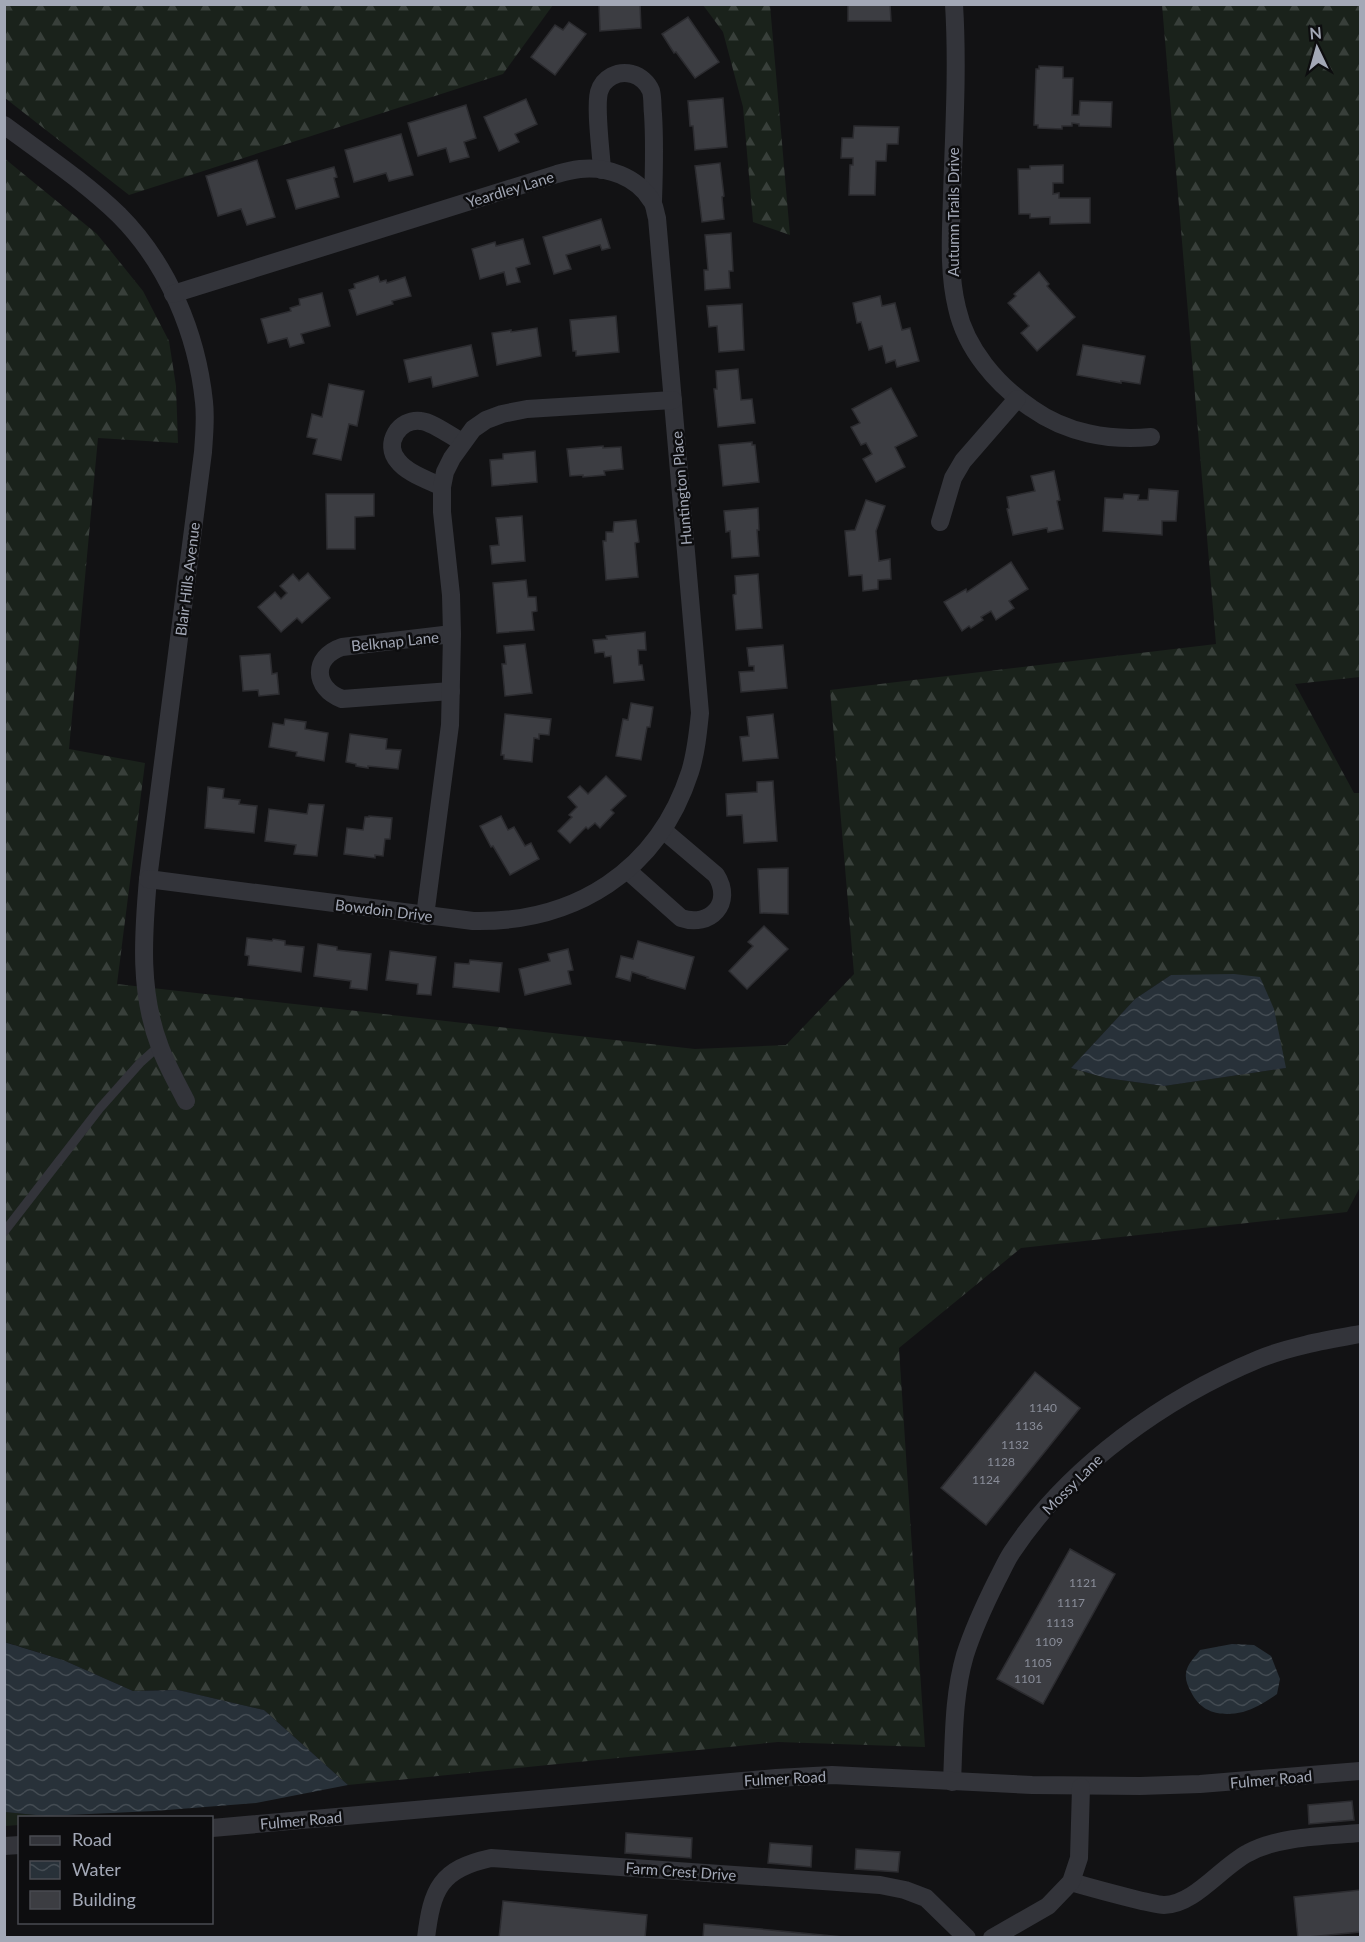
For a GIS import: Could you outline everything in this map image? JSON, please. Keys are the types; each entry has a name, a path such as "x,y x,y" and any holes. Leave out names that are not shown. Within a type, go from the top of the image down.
{"street":[{"name":"Autumn Trails Drive","path":"954,4 951,273 957,310 967,334 982,362 1004,387 1041,416 1099,437 1129,439 1151,437"},
{"path":"628,72 638,75 651,91 655,143 653,201 638,184 622,175 602,170 598,99 601,87 617,73 628,72"},
{"name":"Blair Hills Avenue","path":"4,125 97,196 120,216 140,240 160,268 182,311 196,357 204,404 205,429 202,464 147,879 143,962 145,987 159,1047 186,1101"},
{"name":"Yeardley Lane","path":"173,294 557,174 582,169 602,170"},
{"name":"Huntington Place","path":"620,875 647,850 663,830 681,796 697,743 700,713 657,218 653,201"},
{"path":"940,522 953,478 963,461 1017,399"},
{"name":"Belknap Lane","path":"425,916 450,724 451,595 442,512 442,487 445,472 462,442 473,429 486,420 502,414 527,409 673,400"},
{"path":"442,487 405,468 398,461 393,454 392,443 395,434 401,426 410,421 421,421 462,442"},
{"name":"Belknap Lane","path":"451,691 342,699 332,695 324,688 320,673 322,663 328,654 342,647 452,634"},
{"path":"620,875 681,918 702,921 711,916 718,908 722,898 716,875 663,830"},
{"name":"Bowdoin Drive","path":"147,879 425,916 485,921 527,918 572,904 620,875"},
{"name":"Mossy Lane","path":"952,1782 955,1707 965,1656 985,1605 1011,1553 1045,1509 1094,1459 1149,1418 1204,1385 1261,1358 1323,1340 1360,1334"},
{"name":"Fulmer Road","path":"213,1828 776,1778 832,1776 1081,1787 1200,1784 1360,1771"},
{"path":"992,1938 1048,1906 1071,1882 1079,1858 1081,1787"},
{"path":"1071,1882 1163,1906 1179,1903 1194,1896 1226,1867 1249,1852 1304,1838 1360,1833"},
{"name":"Farm Crest Drive","path":"426,1938 433,1897 442,1882 455,1870 491,1858 880,1885 905,1890 926,1898 967,1938"}],"lane":[{"path":"4,1232 100,1108 140,1063 159,1047"}],"green space":[{"path":"4,5 553,5 503,74 129,195 5,98"},
{"path":"703,5 770,5 790,235 753,222 743,107 723,32"},
{"path":"1162,5 1360,5 1360,677 1295,684 1354,793 1360,793 1360,1187 1347,1212 1021,1248 899,1348 925,1747 778,1742 348,1785 264,1710 178,1690 133,1691 63,1660 5,1642 4,158 97,234 143,291 169,341 176,386 178,443 98,438 69,749 145,763 117,984 695,1049 786,1045 854,974 830,690 1216,644","holes":["1171,975 1286,1068 1164,1086 1106,1078 1071,1068 1135,999"]},
{"path":"5,1812 46,1816 18,1816 18,1825 5,1826"}],"water":[{"path":"1234,974 1260,977 1274,1009 1286,1068 1164,1086 1106,1078 1071,1068 1135,999 1171,975"},
{"path":"4,1642 63,1660 133,1691 178,1690 264,1710 348,1785 256,1803 46,1816 5,1812"},
{"path":"1232,1644 1254,1645 1271,1656 1280,1679 1277,1694 1243,1712 1227,1714 1212,1712 1195,1699 1187,1684 1186,1672 1200,1650"}],"building":[{"path":"599,4 640,4 641,28 600,31"},
{"path":"848,4 890,4 891,21 848,21"},
{"path":"688,17 719,62 695,78 676,52 674,53 662,34"},
{"path":"569,22 586,34 555,75 531,57 555,25 563,30"},
{"path":"1039,66 1063,67 1063,78 1073,78 1072,115 1079,115 1080,101 1112,102 1111,127 1079,126 1079,124 1072,123 1072,126 1062,126 1062,129 1038,128 1038,125 1034,125 1036,69 1039,69"},
{"path":"723,98 727,147 695,150 688,101"},
{"path":"526,99 537,124 515,134 519,142 499,151 484,117"},
{"path":"466,105 476,138 464,142 469,157 450,162 446,148 418,156 408,123"},
{"path":"854,126 899,127 898,144 887,144 886,161 876,161 875,195 849,195 850,165 853,165 853,158 841,158 842,138 853,138"},
{"path":"401,134 413,175 389,181 386,173 354,182 345,150"},
{"path":"257,160 275,217 247,225 241,209 218,216 206,176"},
{"path":"720,163 724,219 702,222 695,166"},
{"path":"1063,165 1063,183 1053,183 1053,194 1059,193 1059,198 1090,198 1090,223 1050,224 1050,217 1030,218 1030,214 1019,214 1018,169 1030,169 1030,166"},
{"path":"334,167 337,177 334,178 339,197 296,209 287,180"},
{"path":"601,219 610,248 602,250 600,245 566,255 571,269 554,274 543,237"},
{"path":"731,233 733,271 729,271 730,288 705,290 704,270 708,270 705,235"},
{"path":"523,239 530,264 516,268 520,282 507,285 504,272 480,279 472,249 495,242 496,246"},
{"path":"1039,272 1049,284 1047,286 1075,317 1037,351 1021,333 1029,326 1008,303 1016,296 1014,294"},
{"path":"378,276 380,282 386,280 387,283 405,277 411,296 357,315 349,290 355,288 354,284"},
{"path":"322,293 330,326 301,334 304,343 290,347 287,338 268,343 261,319 291,311 290,308 300,305 299,299"},
{"path":"880,296 882,306 895,303 902,330 910,328 919,361 897,367 895,360 886,363 882,346 869,350 861,322 857,323 853,303"},
{"path":"742,304 744,350 719,352 717,326 709,327 707,306"},
{"path":"616,316 619,352 576,356 576,351 573,351 570,320"},
{"path":"537,328 541,356 497,365 492,333"},
{"path":"471,345 478,376 433,387 431,377 409,382 404,360"},
{"path":"1083,345 1145,356 1140,384 1077,375"},
{"path":"738,369 741,400 752,399 755,423 718,427 714,389 717,389 716,371"},
{"path":"329,384 364,391 357,426 349,424 341,460 313,454 317,439 307,437 312,414 322,417"},
{"path":"891,388 917,436 895,447 905,467 876,482 863,459 872,454 866,443 861,445 851,427 860,423 852,409"},
{"path":"752,442 752,445 755,445 759,482 723,486 719,445"},
{"path":"603,446 603,448 621,447 623,469 604,471 605,475 570,476 567,449"},
{"path":"535,451 537,482 492,486 490,460 503,459 503,454"},
{"path":"1054,471 1063,529 1048,532 1047,528 1013,535 1007,509 1009,508 1007,497 1035,491 1031,476"},
{"path":"1149,489 1178,491 1176,521 1162,521 1162,535 1103,531 1105,498 1123,499 1124,494 1139,495 1138,500 1148,500"},
{"path":"326,494 374,494 374,516 355,517 355,549 327,549"},
{"path":"866,500 885,506 876,531 879,561 890,559 891,579 878,580 878,589 863,591 862,575 849,576 845,531 855,530"},
{"path":"758,508 759,556 732,558 730,531 726,532 724,511"},
{"path":"522,516 525,561 492,564 490,546 499,545 496,518"},
{"path":"636,520 639,542 635,543 638,577 606,580 603,541 606,541 606,532 613,532 614,522"},
{"path":"1011,562 1028,589 1009,601 1014,608 996,620 991,611 981,617 983,620 962,631 944,602 966,589 967,592"},
{"path":"308,573 330,598 302,623 297,618 281,632 258,607 275,592 281,599 287,593 280,586 293,574 299,581"},
{"path":"758,574 762,628 736,630 733,595 736,594 735,576"},
{"path":"526,580 528,597 536,597 537,611 532,612 534,630 497,633 493,583"},
{"path":"645,632 646,650 638,650 639,665 642,665 644,680 614,683 611,656 605,657 604,652 595,653 593,640 607,639 606,636"},
{"path":"525,644 532,693 505,696 502,664 506,664 504,646"},
{"path":"783,645 787,688 741,692 739,672 754,671 754,666 749,666 747,648"},
{"path":"270,654 272,674 277,673 279,694 259,696 258,690 243,691 240,656"},
{"path":"631,703 653,707 641,760 616,756 623,719 628,720"},
{"path":"505,714 551,719 549,735 539,734 539,739 534,738 532,762 504,759 504,755 501,755"},
{"path":"773,714 778,758 743,761 740,737 749,736 747,717"},
{"path":"285,719 306,722 305,729 328,733 324,761 296,756 297,752 269,747 273,723 284,725"},
{"path":"350,734 387,739 386,749 401,750 398,769 368,766 368,768 346,762"},
{"path":"606,776 626,796 611,810 614,813 600,828 595,823 588,829 586,827 570,843 558,831 572,817 569,815 577,807 568,797 580,786 588,794"},
{"path":"773,781 777,841 744,843 742,815 727,816 726,794 757,792 757,782"},
{"path":"208,787 224,789 223,798 240,800 239,804 257,806 254,833 205,828"},
{"path":"309,804 324,805 317,856 294,854 296,845 265,841 269,809 307,814"},
{"path":"501,816 508,830 514,827 525,846 531,843 539,859 510,875 480,826"},
{"path":"365,817 392,818 390,839 385,839 383,856 375,855 375,858 344,854 347,828 363,830"},
{"path":"788,868 788,914 760,913 758,869"},
{"path":"764,926 788,949 747,989 729,971 753,946 748,942"},
{"path":"247,938 272,941 273,939 285,941 285,945 304,947 301,972 248,965 249,956 245,955"},
{"path":"638,941 694,957 685,989 632,972 630,981 616,977 621,956 633,959"},
{"path":"318,944 337,947 337,950 371,954 367,990 350,988 351,981 314,976"},
{"path":"568,949 573,970 568,971 571,984 525,995 519,969 550,961 548,954"},
{"path":"390,951 436,957 431,995 417,994 418,984 386,980"},
{"path":"470,960 502,963 499,992 453,987 455,963 469,964"},
{"path":"1035,1372 1080,1408 986,1525 941,1488"},
{"path":"1070,1549 1115,1574 1043,1704 997,1679"},
{"path":"1352,1801 1354,1820 1309,1824 1308,1805"},
{"path":"626,1833 692,1838 691,1858 625,1853"},
{"path":"770,1843 812,1846 811,1867 768,1863"},
{"path":"856,1849 900,1852 898,1872 855,1869"},
{"path":"1360,1890 1360,1932 1298,1938 1294,1897"},
{"path":"503,1901 647,1915 645,1938 499,1938"},
{"path":"704,1924 750,1928 854,1938 703,1938"}]}
